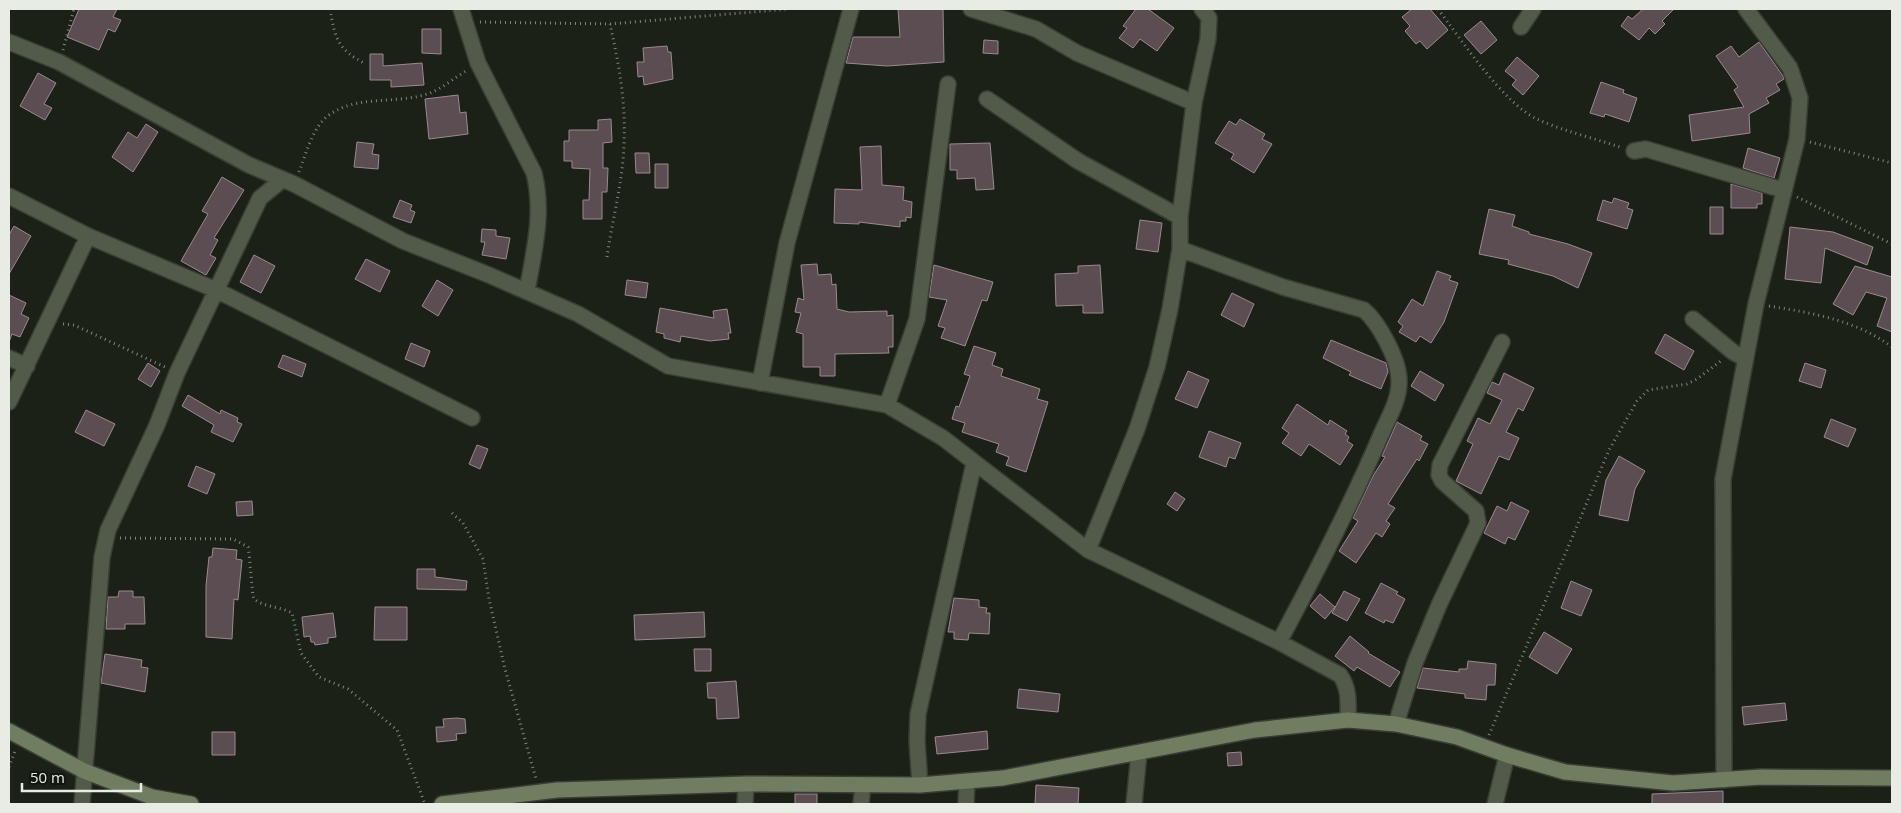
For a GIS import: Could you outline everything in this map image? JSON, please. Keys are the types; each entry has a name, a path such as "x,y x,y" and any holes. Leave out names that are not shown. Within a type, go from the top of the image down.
{"street":[{"path":"760,383 787,243 851,9"},
{"path":"971,9 1036,29 1077,52 1194,103"},
{"path":"1088,550 1137,429 1157,367 1170,309 1180,248 1180,217 1194,103 1208,38 1209,18 1202,9"},
{"path":"1521,27 1533,9"},
{"path":"1724,780 1723,479 1739,355 1756,304 1797,139 1800,98 1790,68 1752,13"},
{"path":"464,16 478,64 534,173 538,189 538,229 527,291"},
{"path":"9,42 59,62 249,165 288,182 403,241 527,291 578,314 668,366 888,405 943,438 1088,550 1279,642 1340,675 1348,692 1348,720"},
{"path":"888,405 917,319 948,84"},
{"path":"987,99 1078,161 1180,217"},
{"path":"1634,152 1646,150 1783,190"},
{"path":"82,804 102,558 106,538 157,425 178,373 260,198 288,182"},
{"path":"9,196 88,236 216,290 472,418"},
{"path":"9,402 88,236"},
{"path":"1180,248 1283,287 1364,310 1373,318 1395,360 1400,379 1396,399 1361,481 1279,642"},
{"path":"1694,319 1739,355"},
{"path":"1396,724 1415,662 1439,605 1478,523 1476,510 1442,481 1439,475 1440,465 1502,342"},
{"path":"9,358 27,366"},
{"path":"920,785 916,741 918,714 974,463"},
{"path":"442,804 540,792 746,784 920,785 1004,778 1255,730 1348,720 1396,724 1457,737 1507,755 1565,772 1673,783 1761,777 1892,778"},
{"path":"9,731 84,771 152,797 191,804"},
{"path":"1134,804 1139,752"},
{"path":"1495,804 1507,755"},
{"path":"966,804 967,781"},
{"path":"745,804 746,784"},
{"path":"861,804 863,785"}],"path":[{"path":"59,62 74,9"},
{"path":"330,9 334,32 342,50 366,64"},
{"path":"464,16 610,24 788,9"},
{"path":"1438,9 1489,76 1535,119 1634,152"},
{"path":"607,257 624,146 624,106 620,67 610,24"},
{"path":"288,182 328,115 359,102 401,99 429,94 478,64"},
{"path":"1797,139 1892,163"},
{"path":"1783,190 1892,244"},
{"path":"1756,304 1831,318 1863,329 1892,347"},
{"path":"47,322 74,325 178,373"},
{"path":"1483,747 1610,450 1637,401 1648,390 1681,385 1697,380 1739,355"},
{"path":"452,513 463,523 483,559 489,599 505,669 540,792"},
{"path":"106,538 233,539 248,547 252,563 251,593 255,599 292,613 301,653 318,677 348,689 397,730 425,804"}],"building":[{"path":"79,9 117,9 113,17 121,20 115,32 108,29 99,50 67,37"},
{"path":"898,9 943,9 944,62 887,66 846,63 853,37 900,37"},
{"path":"1136,9 1148,9 1174,28 1157,51 1140,39 1133,48 1119,38 1127,28 1123,26"},
{"path":"1412,9 1430,9 1448,30 1427,49 1420,41 1416,44 1405,31 1410,26 1402,17"},
{"path":"1643,9 1674,9 1662,21 1665,24 1655,34 1649,28 1639,40 1621,26 1628,16 1632,19"},
{"path":"1481,21 1497,40 1481,54 1464,35"},
{"path":"422,29 441,29 441,54 422,53"},
{"path":"984,40 998,41 998,54 983,53"},
{"path":"1759,42 1783,76 1784,79 1776,84 1780,90 1766,98 1769,103 1749,114 1750,133 1692,141 1689,115 1744,107 1734,90 1738,87 1716,56 1731,46 1739,57"},
{"path":"667,46 668,52 671,52 673,79 644,85 643,76 638,77 637,62 644,62 643,48"},
{"path":"370,54 383,54 383,66 422,63 424,85 391,87 391,80 370,80"},
{"path":"1517,57 1539,76 1523,95 1512,85 1516,80 1505,71"},
{"path":"38,73 56,83 44,104 52,108 45,120 20,106"},
{"path":"1601,82 1624,90 1623,93 1637,98 1629,122 1605,114 1604,117 1590,113"},
{"path":"458,95 460,113 466,112 468,134 429,139 425,99"},
{"path":"611,119 612,142 603,143 603,168 608,168 607,192 602,192 602,219 583,219 583,200 589,200 590,169 572,168 572,161 564,161 564,141 569,141 569,130 598,130 598,120"},
{"path":"1240,119 1265,134 1262,139 1272,144 1254,173 1231,159 1234,154 1215,143 1229,121 1236,125"},
{"path":"146,124 158,132 133,172 112,157 128,132 137,138"},
{"path":"357,142 374,144 372,154 379,155 378,169 354,167"},
{"path":"990,143 994,189 976,190 975,178 957,179 957,170 950,170 950,144"},
{"path":"881,146 882,185 904,187 903,200 912,202 911,218 906,217 906,221 900,221 900,227 859,222 859,224 834,223 835,189 862,190 860,147"},
{"path":"1748,148 1780,158 1774,178 1743,168"},
{"path":"635,153 649,153 650,173 636,173"},
{"path":"655,164 668,164 668,188 655,188"},
{"path":"222,177 244,190 214,238 218,240 210,255 216,258 206,275 181,261 208,214 202,211"},
{"path":"1731,184 1762,193 1762,204 1757,204 1757,208 1731,208"},
{"path":"1614,198 1629,203 1627,208 1633,210 1627,229 1597,220 1603,200 1612,203"},
{"path":"400,200 412,205 410,210 415,212 411,223 393,217"},
{"path":"1710,207 1723,207 1723,234 1710,234"},
{"path":"1489,209 1515,215 1512,226 1529,232 1529,234 1568,244 1592,253 1578,288 1553,276 1508,264 1509,260 1479,254"},
{"path":"1140,220 1162,223 1158,252 1136,249"},
{"path":"14,226 31,236 9,274 9,235"},
{"path":"1790,227 1833,232 1873,247 1867,265 1825,248 1821,283 1785,279"},
{"path":"482,229 496,230 496,236 510,238 506,259 482,255 485,242 481,242"},
{"path":"254,255 275,266 261,293 240,282"},
{"path":"366,259 390,271 380,292 355,279"},
{"path":"817,264 818,275 831,274 832,285 836,284 837,309 849,312 887,311 887,316 893,315 893,347 888,347 889,353 835,354 835,376 820,376 820,367 803,367 803,334 796,332 801,313 795,312 798,298 804,300 801,265"},
{"path":"934,265 993,282 987,301 982,300 965,346 941,338 945,328 938,326 947,300 929,297"},
{"path":"1100,265 1103,313 1083,313 1083,305 1056,306 1055,274 1078,273 1078,266"},
{"path":"1855,266 1892,277 1892,332 1877,326 1887,298 1866,292 1853,315 1833,304"},
{"path":"1437,271 1451,276 1449,280 1458,283 1444,322 1431,343 1420,336 1416,342 1399,332 1403,326 1398,322 1412,299 1423,306"},
{"path":"437,280 453,290 438,316 422,306"},
{"path":"627,280 648,283 646,298 625,295"},
{"path":"1232,293 1254,304 1244,327 1221,315"},
{"path":"9,295 26,303 21,314 29,318 20,337 12,334 9,342"},
{"path":"660,308 714,318 713,311 727,309 731,333 728,333 729,339 710,341 681,336 680,342 664,338 664,334 656,332"},
{"path":"1665,334 1694,351 1684,370 1655,353"},
{"path":"1331,340 1386,363 1388,372 1381,389 1349,375 1351,372 1323,358"},
{"path":"411,343 430,351 424,367 405,359"},
{"path":"974,346 996,353 992,365 1003,369 1001,376 1040,389 1037,399 1048,402 1026,472 1006,465 1009,457 996,452 999,444 962,432 965,423 952,419 956,406 959,407 970,376 964,374"},
{"path":"283,355 306,364 302,377 278,367"},
{"path":"148,363 160,371 151,387 138,379"},
{"path":"1805,363 1826,370 1821,388 1799,381"},
{"path":"1188,371 1209,380 1197,408 1175,399"},
{"path":"1420,371 1444,385 1435,401 1411,386"},
{"path":"1504,373 1534,388 1523,411 1518,408 1506,432 1519,438 1509,460 1499,456 1481,494 1456,481 1473,444 1467,441 1478,418 1490,424 1502,400 1487,393 1492,382 1499,385"},
{"path":"188,395 220,414 221,410 238,418 237,422 242,424 233,442 211,432 214,425 182,406"},
{"path":"1297,404 1328,425 1330,420 1347,431 1345,434 1349,437 1347,441 1353,445 1340,465 1309,444 1301,456 1282,443 1289,433 1282,428"},
{"path":"86,410 115,424 104,446 75,432"},
{"path":"1831,419 1856,429 1848,447 1824,437"},
{"path":"1397,422 1422,436 1420,440 1428,444 1419,461 1417,459 1388,504 1395,508 1386,521 1390,524 1382,537 1376,533 1356,563 1339,551 1358,521 1353,518 1373,476 1385,457 1382,456"},
{"path":"1209,431 1241,443 1235,459 1229,457 1226,467 1199,457"},
{"path":"477,445 488,449 480,469 469,464"},
{"path":"1619,456 1645,471 1635,489 1628,521 1599,515 1606,480"},
{"path":"196,466 215,474 207,494 188,486"},
{"path":"1175,492 1185,499 1177,511 1167,504"},
{"path":"252,501 253,515 237,516 236,502"},
{"path":"1511,502 1529,511 1515,540 1508,537 1505,544 1484,533 1497,506 1507,511"},
{"path":"213,548 237,550 236,559 242,560 238,600 234,599 232,639 206,637 206,586 209,557 212,557"},
{"path":"417,569 435,569 435,577 467,581 466,590 417,589"},
{"path":"1571,581 1592,590 1581,616 1561,608"},
{"path":"1381,583 1398,592 1396,594 1405,599 1393,623 1385,620 1384,623 1365,613"},
{"path":"119,591 133,591 133,597 144,597 145,624 125,624 125,629 106,629 108,597 118,597"},
{"path":"1344,591 1360,599 1347,621 1332,613"},
{"path":"1320,594 1335,607 1325,619 1310,606"},
{"path":"954,598 979,600 979,607 987,608 986,613 990,613 989,634 969,633 968,640 954,639 954,632 948,632"},
{"path":"375,607 407,607 407,640 374,640"},
{"path":"704,612 705,637 635,640 634,615"},
{"path":"333,613 336,637 328,638 328,643 315,645 314,642 311,642 310,636 304,637 302,617"},
{"path":"1544,632 1572,649 1557,674 1529,657"},
{"path":"1350,636 1368,653 1400,672 1390,687 1357,667 1354,671 1335,656"},
{"path":"694,649 711,649 711,671 695,671"},
{"path":"105,654 142,660 141,667 148,668 145,692 101,683"},
{"path":"1468,661 1496,664 1495,685 1487,685 1486,700 1465,698 1465,694 1417,688 1423,668 1459,672 1459,669 1467,669"},
{"path":"736,681 739,718 717,719 716,698 708,698 707,683"},
{"path":"1019,689 1060,694 1058,712 1017,708"},
{"path":"1785,703 1787,720 1744,725 1742,707"},
{"path":"443,719 465,719 466,733 456,734 457,740 437,742 436,727 444,727"},
{"path":"987,731 988,749 937,754 935,737"},
{"path":"212,732 235,732 235,755 212,755"},
{"path":"1241,752 1242,765 1228,766 1227,753"},
{"path":"1036,785 1079,788 1078,804 1035,804"},
{"path":"1723,791 1723,804 1652,804 1652,794"},
{"path":"795,794 817,794 817,804 795,804"}]}
